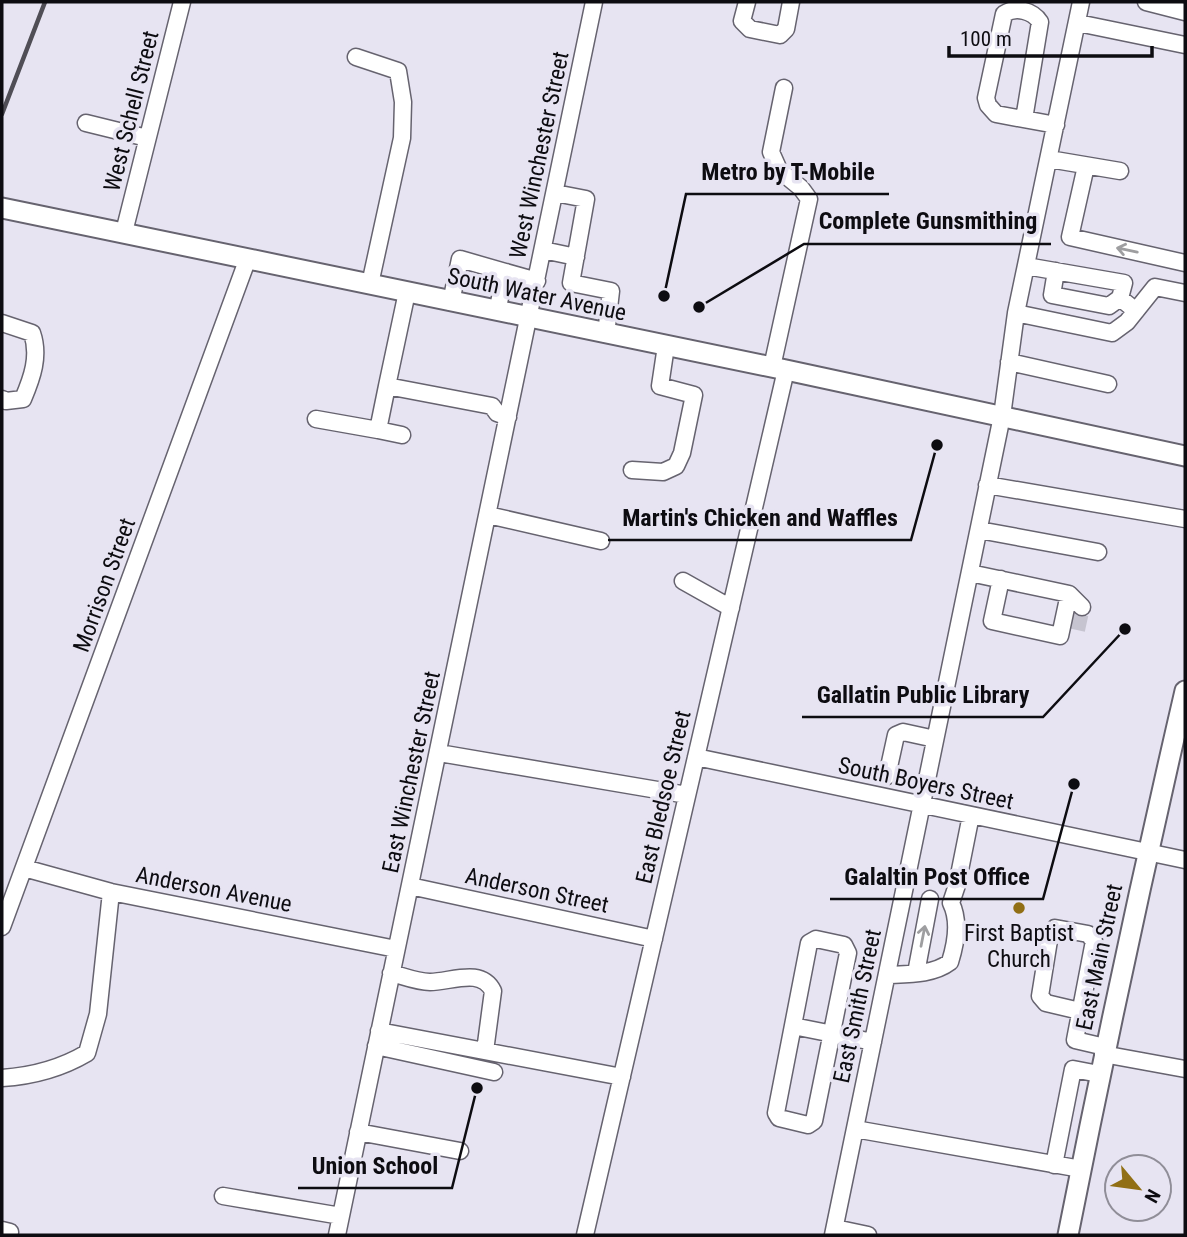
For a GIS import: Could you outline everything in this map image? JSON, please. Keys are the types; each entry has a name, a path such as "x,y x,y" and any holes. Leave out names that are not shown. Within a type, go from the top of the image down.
{"main road":[{"name":"South Water Avenue","path":"2,208 779,368 1185,456"},
{"name":"East Main Street","path":"1068,1235 1104,1050 1185,691"}],"street":[{"name":"West Schell Street","path":"124,232 182,2"},
{"name":"West Winchester Street","path":"529,318 594,2"},
{"path":"747,2 742,21 750,29 780,35 786,29 791,2"},
{"name":"East Smith Street","path":"834,1232 1002,416 1016,313 1081,2"},
{"path":"1146,2 1185,12"},
{"path":"1024,119 1040,22 1031,12 1012,10 1004,14 986,98 988,105 996,114 1056,125"},
{"path":"1078,23 1185,45"},
{"path":"356,57 398,71 403,102 401,138 370,284"},
{"name":"East Bledsoe Street","path":"585,1235 731,608 779,368 809,199 801,188 779,170 771,152 784,88"},
{"path":"86,123 147,138"},
{"path":"1049,159 1120,171"},
{"path":"1086,166 1070,237 1185,263"},
{"path":"555,192 586,199 571,283 611,291 606,334"},
{"path":"543,250 576,257"},
{"name":"Morrison Street","path":"2,927 248,258"},
{"path":"451,302 460,259 537,281"},
{"path":"1026,266 1056,271 1124,283 1120,298 1109,306 1052,295 1056,271"},
{"path":"497,311 506,272"},
{"path":"1016,313 1112,333 1127,322 1155,288 1185,293"},
{"path":"378,430 407,292"},
{"path":"1120,298 1136,311"},
{"name":"East Winchester Street","path":"337,1235 529,318"},
{"path":"2,323 32,333 37,347 31,381 23,399 2,399"},
{"path":"632,470 663,472 676,466 682,453 694,395 660,386 666,346"},
{"path":"1009,362 1108,384"},
{"path":"387,386 492,406 497,413 508,417"},
{"path":"492,406 501,400 512,399"},
{"path":"316,419 401,435"},
{"path":"987,485 1185,519"},
{"path":"488,515 601,541"},
{"path":"979,530 1098,552"},
{"path":"970,572 1069,594 1082,607"},
{"path":"1001,579 992,621 1060,636 1077,630"},
{"path":"683,581 731,608"},
{"path":"1060,636 1069,594"},
{"path":"887,776 896,734 903,732 935,739"},
{"path":"439,753 687,795"},
{"name":"South Boyers Street","path":"696,757 1185,860"},
{"path":"887,975 934,970 950,962 957,926 951,903 971,815"},
{"name":"Anderson Avenue","path":"24,867 111,892 396,949"},
{"name":"Anderson Street","path":"410,886 654,939"},
{"path":"2,1078 32,1076 72,1062 87,1053 98,1014 111,892"},
{"path":"904,894 951,903"},
{"path":"916,973 930,899"},
{"path":"1080,1011 1046,1003 1040,996 1050,934 1055,928 1088,934 1094,941 1075,1040 1104,1050 1185,1069"},
{"path":"816,939 844,945 848,953 832,1034 814,1121 808,1125 779,1118 776,1113 793,1026 809,943 816,939"},
{"path":"391,973 427,982 478,977 490,984 493,991 485,1051"},
{"path":"793,1026 873,1042"},
{"path":"378,1038 485,1051 622,1077"},
{"path":"378,1038 494,1072"},
{"path":"1054,1165 1073,1069 1099,1074"},
{"path":"855,1129 1081,1169"},
{"path":"358,1132 460,1151"},
{"path":"223,1196 341,1216"},
{"path":"834,1232 868,1235"}],"tunnel":[{"path":"1077,630 1082,607"}],"railway":[{"path":"2,114 45,2"}],"place":[{"name":"Metro by T-Mobile","path":"664,296"},
{"name":"Complete Gunsmithing","path":"699,307"},
{"name":"Martin's Chicken and Waffles","path":"937,445"},
{"name":"Gallatin Public Library","path":"1125,629"},
{"name":"Galaltin Post Office","path":"1074,784"},
{"name":"First Baptist Church","path":"1019,908"},
{"name":"Union School","path":"477,1088"}]}
